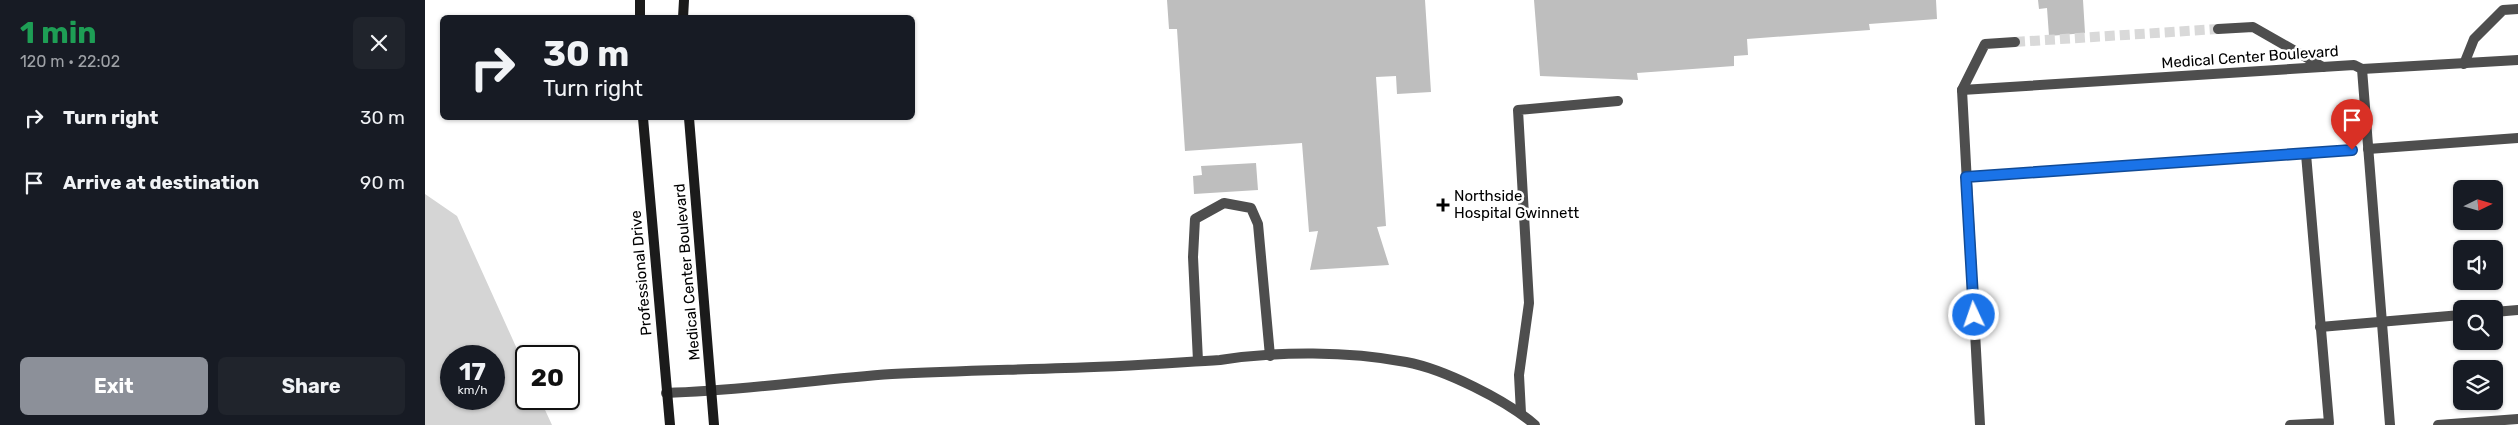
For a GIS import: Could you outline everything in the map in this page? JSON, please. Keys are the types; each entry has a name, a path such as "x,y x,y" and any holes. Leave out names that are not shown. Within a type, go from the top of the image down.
{"street":[{"path":"640,0 640,15"},
{"path":"683,15 684,0"},
{"path":"2464,64 2474,39 2503,10 2518,9"},
{"path":"2217,29 2253,27 2324,67"},
{"path":"1980,425 1962,90 1985,44 2015,42"},
{"name":"Medical Center Boulevard","path":"1962,90 2354,65 2362,69 2518,60"},
{"path":"2362,69 2391,425"},
{"path":"1521,413 1519,375 1529,303 1518,110 1618,102"},
{"name":"Professional Drive","path":"643,120 670,425"},
{"name":"Medical Center Boulevard","path":"689,120 714,425"},
{"path":"2368,150 2518,138"},
{"path":"1966,177 2352,150"},
{"path":"2290,425 2329,423 2306,154"},
{"path":"1198,361 1193,257 1195,219 1224,204 1251,208 1258,224 1270,356"},
{"path":"2503,311 2518,310"},
{"path":"2320,327 2453,316"},
{"path":"666,393 712,392 813,380 892,374 1337,354 1407,362 1467,384 1521,413 1535,425"},
{"path":"2438,425 2518,419"},
{"path":"2514,425 2518,424"}],"shaded area":[{"path":"425,194 457,216 515,345 515,410 545,410 552,425 425,425"}],"building":[{"path":"1167,0 1425,0 1431,92 1397,94 1396,76 1376,77 1386,226 1377,227 1389,265 1310,270 1318,231 1309,232 1302,143 1185,151 1177,29 1169,29"},
{"path":"1534,0 1936,0 1937,19 1869,24 1870,30 1747,39 1748,55 1734,56 1734,66 1637,73 1638,80 1540,76"},
{"path":"2038,0 2083,0 2085,33 2049,36 2047,8 2039,9"},
{"path":"1256,163 1258,190 1194,194 1193,176 1202,175 1201,166"}],"tunnel":[{"path":"2015,42 2218,29"}],"place":[{"name":"Northside Hospital Gwinnett","path":"1443,205"}],"route":[{"path":"1974,315 1966,177 2352,150"}]}
